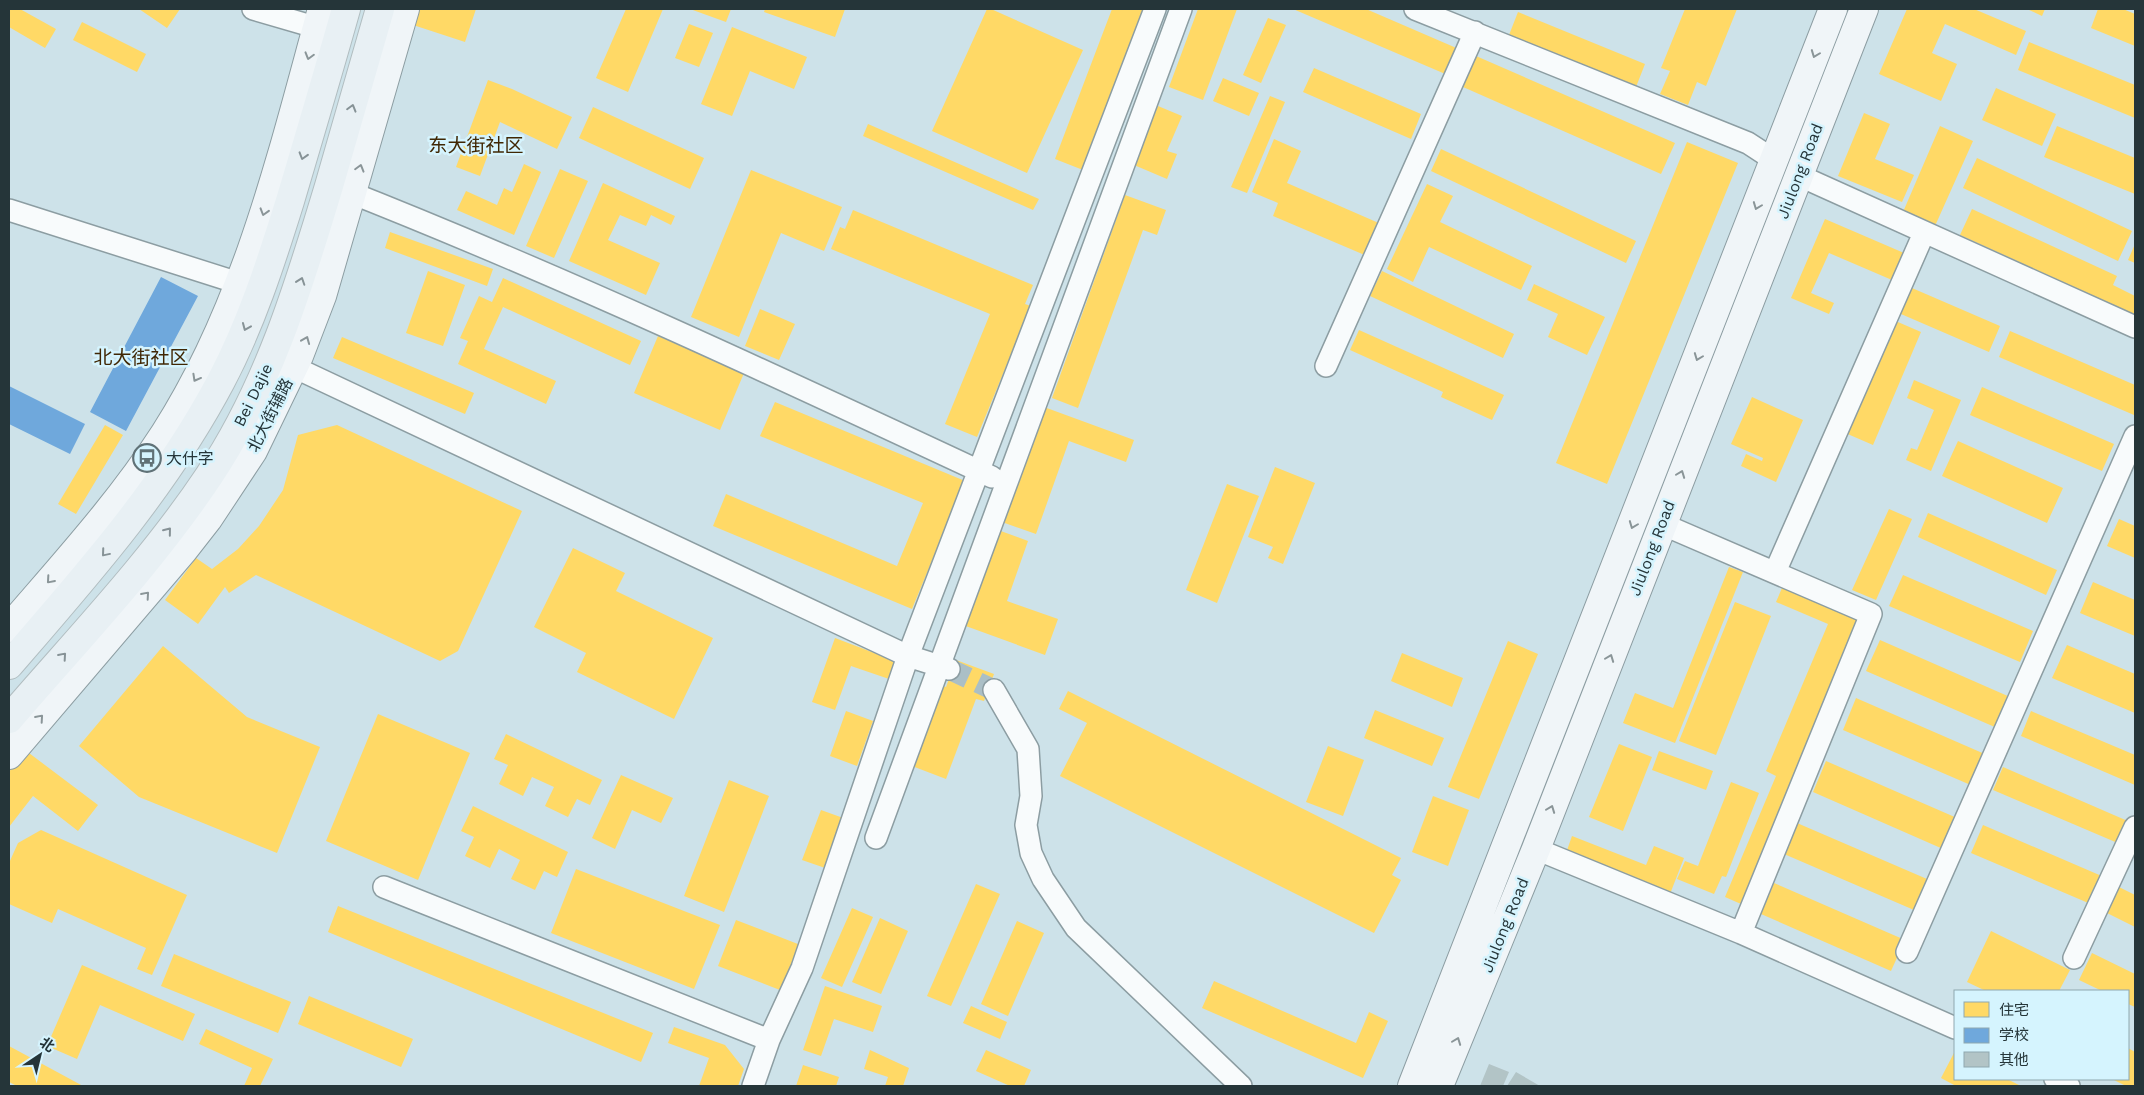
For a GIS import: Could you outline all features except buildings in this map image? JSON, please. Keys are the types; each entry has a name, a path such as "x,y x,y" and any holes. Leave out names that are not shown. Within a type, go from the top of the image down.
{"main road":[{"name":"Bei Dajie","path":"9,719 181,515 283,362 304,269 340,189 380,9"},
{"path":"340,189 405,9"},
{"name":"Jiulong Road","path":"1412,1086 1833,9"},
{"name":"Jiulong Road","path":"1439,1086 1536,849 1864,9"},
{"path":"9,665 117,537 170,466 222,379 331,20"},
{"path":"9,628 86,538 165,433 205,362 251,287"},
{"name":"北大街辅路","path":"9,755 183,551 208,519 253,451 283,362"}],"street":[{"path":"253,9 331,20"},
{"path":"753,1086 769,1040 802,968 908,656 1155,9"},
{"path":"876,838 944,668 1006,483 1181,9"},
{"path":"1415,9 1748,143 1774,160"},
{"path":"1326,366 1474,32"},
{"path":"1798,175 1924,234 2135,327"},
{"path":"340,189 436,227 773,375 1006,483"},
{"path":"9,210 251,287"},
{"path":"1775,572 1924,234"},
{"path":"283,362 908,656 944,668"},
{"path":"1907,952 2135,436"},
{"path":"1662,524 1871,614 1741,933"},
{"path":"994,690 1028,749 1031,796 1026,825 1030,853 1043,879 1076,928 1241,1086"},
{"path":"2074,958 2135,827"},
{"path":"1536,849 1741,933 1954,1028"},
{"path":"384,888 769,1040"},
{"path":"2057,1080 2069,1086"}],"tunnel":[{"path":"949,669 994,690"}],"place":[{"name":"大什字","path":"147,458"}],"district":[{"name":"东大街社区","path":"476,145"},
{"name":"北大街社区","path":"141,357"}]}
